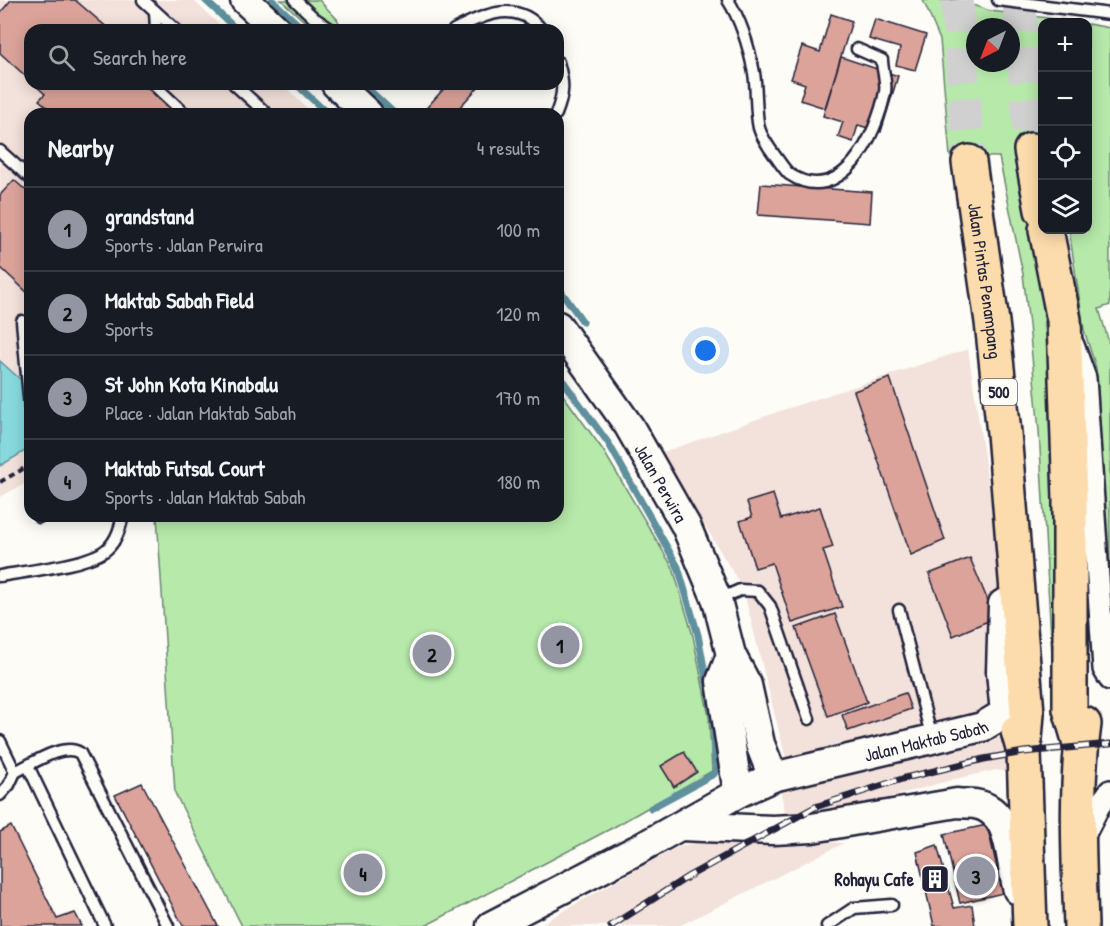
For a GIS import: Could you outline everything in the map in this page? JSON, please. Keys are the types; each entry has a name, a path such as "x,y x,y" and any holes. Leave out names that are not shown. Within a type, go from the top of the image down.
{"main road":[{"path":"1031,150 1038,188"},
{"name":"Jalan Pintas Penampang","path":"969,162 992,322 1004,433 1027,712 1024,752 1030,913"},
{"path":"1047,234 1064,320 1070,499 1070,709 1081,747 1079,844 1081,926"},
{"name":"Jalan Pintas Penampang","path":"1012,544 1003,604 1018,734 1024,752"},
{"path":"1081,890 1090,926"}],"street":[{"path":"245,0 271,24"},
{"path":"342,90 362,108"},
{"path":"1064,320 1085,378 1104,669 1110,679"},
{"name":"Jalan Perwira","path":"564,334 629,426 686,526 717,600 731,655 747,685 760,744 773,777"},
{"name":"Jalan Maktab Sabah","path":"491,926 773,777 982,727 1005,713 1001,672 1003,604"},
{"path":"731,655 721,681 738,794 775,819 796,827"},
{"path":"1079,844 1110,790"},
{"path":"681,826 773,830 796,827 812,828 957,803 977,804 989,809 1000,821 1009,839 1017,889 1030,913"}],"lane":[{"path":"143,0 170,24"},
{"path":"295,0 323,24"},
{"path":"728,0 740,18 746,40 754,74 759,129 787,172 807,183 830,182 849,169 873,130 886,89 882,60 856,49"},
{"path":"998,0 1110,14"},
{"path":"464,24 478,16 506,8 518,8 537,24"},
{"path":"155,10 156,24"},
{"path":"159,90 178,108"},
{"path":"241,90 260,108"},
{"path":"558,108 562,90"},
{"path":"0,151 24,173"},
{"path":"24,322 22,321 24,343"},
{"path":"0,576 94,558 108,548 117,537 121,522"},
{"path":"717,600 740,590 758,591 770,606 809,720"},
{"path":"899,610 932,740"},
{"path":"0,741 15,772"},
{"path":"0,795 9,785 15,772 61,750 74,749 80,753 168,926"},
{"path":"28,766 105,926"},
{"path":"827,926 854,908 892,905"}],"path":[{"path":"0,482 24,468"}],"shaded area":[{"path":"0,0 193,0 219,24 24,24 24,90 288,90 307,108 24,108 24,484 0,497"},
{"path":"968,349 1014,659 1005,702 977,719 899,741 786,759 743,589 661,453"},
{"path":"1028,729 1013,773 996,770 955,779 797,823 786,814 779,786 914,752"},
{"path":"722,836 844,843 679,926 537,926 677,847"}],"green space":[{"path":"281,0 319,0 340,24 307,24"},
{"path":"923,0 958,0 990,11 1048,18 1038,18 1038,157 1017,157 1039,272 1056,429 1054,689 1039,431 1023,274 999,157 950,156 940,40"},
{"path":"1092,25 1110,28 1110,305 1099,309 1110,346 1110,589 1096,368 1084,330 1070,234 1092,234"},
{"path":"564,396 603,450 673,568 693,636 709,717 712,771 614,827 425,926 242,926 175,793 157,522 564,522"}],"water":[{"path":"0,361 24,383 24,452 0,466"}],"building":[{"path":"11,0 75,0 103,24 24,24 24,75 0,53 0,13"},
{"path":"831,14 852,21 825,108 800,100 805,84 791,79 802,46 820,52"},
{"path":"875,19 926,35 915,70 896,65 900,48 869,39"},
{"path":"841,57 898,76 881,132 858,125 853,142 838,137 843,122 823,116"},
{"path":"41,90 152,90 171,108 48,108 39,100 45,94"},
{"path":"443,90 475,90 459,108 426,108"},
{"path":"14,180 24,189 24,289 0,267 0,195"},
{"path":"761,184 872,192 870,223 758,215"},
{"path":"890,378 945,540 911,555 854,391"},
{"path":"773,494 781,519 820,507 833,547 823,550 842,607 792,623 772,563 755,568 740,521 752,517 747,502"},
{"path":"970,558 995,618 953,636 929,574"},
{"path":"835,614 867,702 828,716 796,628"},
{"path":"905,693 911,709 848,731 842,715"},
{"path":"684,752 697,772 674,787 661,766"},
{"path":"142,783 218,926 183,926 115,795"},
{"path":"987,825 1003,893 960,903 944,834"},
{"path":"11,826 57,919 75,913 82,926 0,926 0,832"},
{"name":"Rohayu Cafe","path":"937,845 954,908 972,905 975,926 934,926 917,852"}],"waterway":[{"path":"205,0 231,24"},
{"path":"272,0 298,24"},
{"path":"302,90 322,108"},
{"path":"369,90 389,108"},
{"path":"564,295 583,322"},
{"path":"564,382 609,444 678,567 698,635 713,717 716,770 714,774 651,808"}],"tunnel":[{"path":"957,0 969,162"},
{"path":"1019,0 1031,150"}],"railway":[{"path":"611,926 689,876 815,807 905,778 984,759 1024,752 1110,744"}],"place":[{"name":"grandstand","path":"560,645"},
{"name":"Maktab Sabah Field","path":"432,654"},
{"name":"Maktab Futsal Court","path":"363,873"},
{"name":"St John Kota Kinabalu","path":"976,876"},
{"name":"Rohayu Cafe","path":"935,879"}]}
